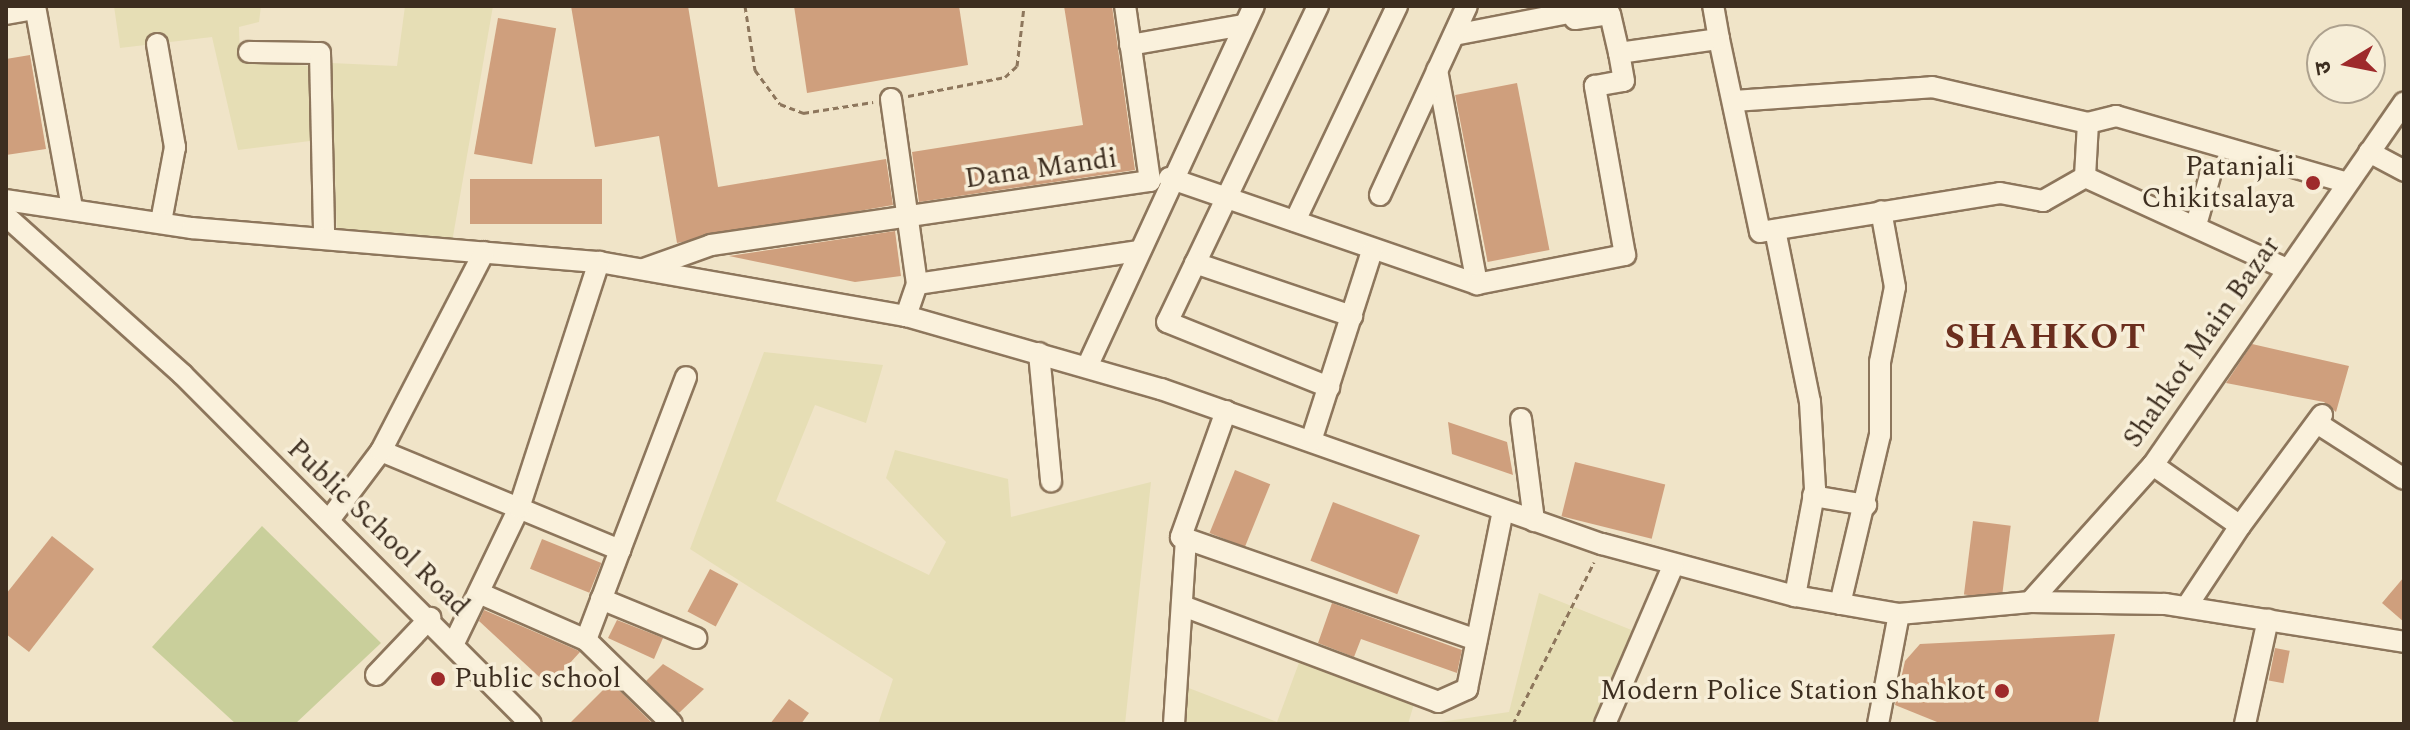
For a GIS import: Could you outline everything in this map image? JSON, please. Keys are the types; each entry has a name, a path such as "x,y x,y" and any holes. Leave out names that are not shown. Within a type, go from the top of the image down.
{"street":[{"name":"Dana Mandi","path":"641,270 711,245 1160,180 1130,45 1125,6"},
{"path":"1087,367 1138,251 1154,208 1160,180 1254,6"},
{"path":"1318,6 1167,322 1329,387"},
{"path":"1295,221 1397,6"},
{"path":"1380,195 1467,6"},
{"path":"1713,6 1760,232 2000,193 2043,201 2085,177"},
{"path":"6,14 35,8 72,208"},
{"path":"1160,180 1227,195 1372,251 1477,284 1625,255 1595,86 1624,81 1610,14 1575,19 1573,9 1454,35"},
{"path":"1130,45 1244,25"},
{"path":"1619,53 1719,39"},
{"path":"157,44 175,147 161,222"},
{"path":"249,52 320,53 324,235"},
{"path":"1437,70 1477,284"},
{"path":"1734,101 1932,87 2088,123 2116,116 2345,182"},
{"path":"891,99 917,284 906,316"},
{"name":"Shahkot Main Bazar","path":"2030,602 2153,465 2345,182 2404,102"},
{"path":"2085,177 2088,123"},
{"path":"2369,152 2404,171"},
{"path":"2196,225 2210,176"},
{"path":"2085,177 2287,269"},
{"path":"6,200 161,222 599,262 906,316 1087,367 1226,411 1602,544 1673,566 1795,596 1899,614 2030,602 2187,606 2404,642"},
{"path":"1840,604 1866,505 1895,287 1881,211"},
{"name":"Public School Road","path":"6,216 182,374 430,618 437,633 455,641 531,724"},
{"path":"1775,230 1810,402 1813,496 1795,596"},
{"path":"917,284 1138,251"},
{"path":"1311,441 1372,251"},
{"path":"329,520 381,451 484,252"},
{"path":"455,641 481,594 519,508 599,262"},
{"path":"1195,263 1352,316"},
{"path":"1039,353 1051,481"},
{"path":"586,640 686,377"},
{"path":"1174,724 1186,539 1226,411"},
{"path":"1521,419 1534,521"},
{"path":"2187,606 2240,526 2320,419 2404,479"},
{"path":"381,451 620,550"},
{"path":"2153,465 2240,526"},
{"path":"1813,496 1866,505"},
{"path":"1183,606 1438,702 1467,689 1503,511"},
{"path":"1186,539 1477,640"},
{"path":"1605,724 1673,566"},
{"path":"481,594 586,640 672,724"},
{"path":"601,599 696,638"},
{"path":"1878,724 1899,614"},
{"path":"376,675 430,618"},
{"path":"2245,724 2268,619"}],"path":[{"path":"745,6 755,70 780,104 803,113 1005,77 1017,66 1024,6"},
{"path":"1513,724 1602,544"}],"shaded area":[{"path":"114,6 261,6 259,22 239,27 240,60 309,66 310,141 238,150 212,37 120,48"},
{"path":"405,6 493,6 451,248 337,236 331,63 397,66"},
{"path":"764,352 883,365 866,423 815,405 776,501 929,575 946,542 886,478 895,450 1008,479 1011,517 1151,482 1125,724 878,724 893,679 690,549"},
{"path":"1539,593 1644,635 1602,724 1426,724 1509,712"},
{"path":"1300,660 1414,704 1408,724 1183,724 1186,687 1277,722"}],"green space":[{"path":"262,526 381,643 295,724 236,724 152,647"}],"building":[{"path":"571,6 688,6 718,187 886,159 893,205 677,243 659,136 595,147"},
{"path":"794,6 959,6 968,65 807,93"},
{"path":"1064,6 1112,6 1135,170 919,202 912,152 1083,125"},
{"path":"498,18 556,28 532,164 474,154"},
{"path":"30,55 46,149 6,155 6,59"},
{"path":"1517,83 1549,250 1488,262 1455,95"},
{"path":"470,179 602,179 602,224 470,224"},
{"path":"895,231 901,276 855,282 729,256"},
{"path":"2252,344 2349,366 2336,412 2324,402 2226,383"},
{"path":"1448,422 1507,442 1513,475 1452,454"},
{"path":"1575,462 1665,484 1652,539 1561,516"},
{"path":"1235,470 1270,484 1245,547 1210,533"},
{"path":"1333,502 1420,535 1397,594 1310,561"},
{"path":"1973,521 2011,526 2002,599 1964,594"},
{"path":"52,536 94,569 29,652 6,634 6,594"},
{"path":"542,539 601,563 589,593 530,569"},
{"path":"710,569 738,584 716,626 687,611"},
{"path":"2404,577 2404,622 2382,603"},
{"path":"1332,603 1462,650 1457,673 1361,639 1354,657 1318,643"},
{"path":"484,610 580,652 549,686 479,621"},
{"path":"617,620 663,638 654,659 608,638"},
{"name":"Modern Police Station Shahkot","path":"2115,634 2098,724 1942,724 1895,705 1905,661 1920,644"},
{"path":"2275,648 2290,651 2283,683 2269,680"},
{"path":"663,664 704,689 679,713 646,681"},
{"path":"611,682 653,724 569,724"},
{"path":"789,699 809,713 801,724 770,724"}],"place":[{"name":"Patanjali Chikitsalaya","path":"2313,183"},
{"name":"Public school","path":"438,679"},
{"name":"Modern Police Station Shahkot","path":"2002,691"}],"district":[{"name":"SHAHKOT","path":"2046,338"}]}
